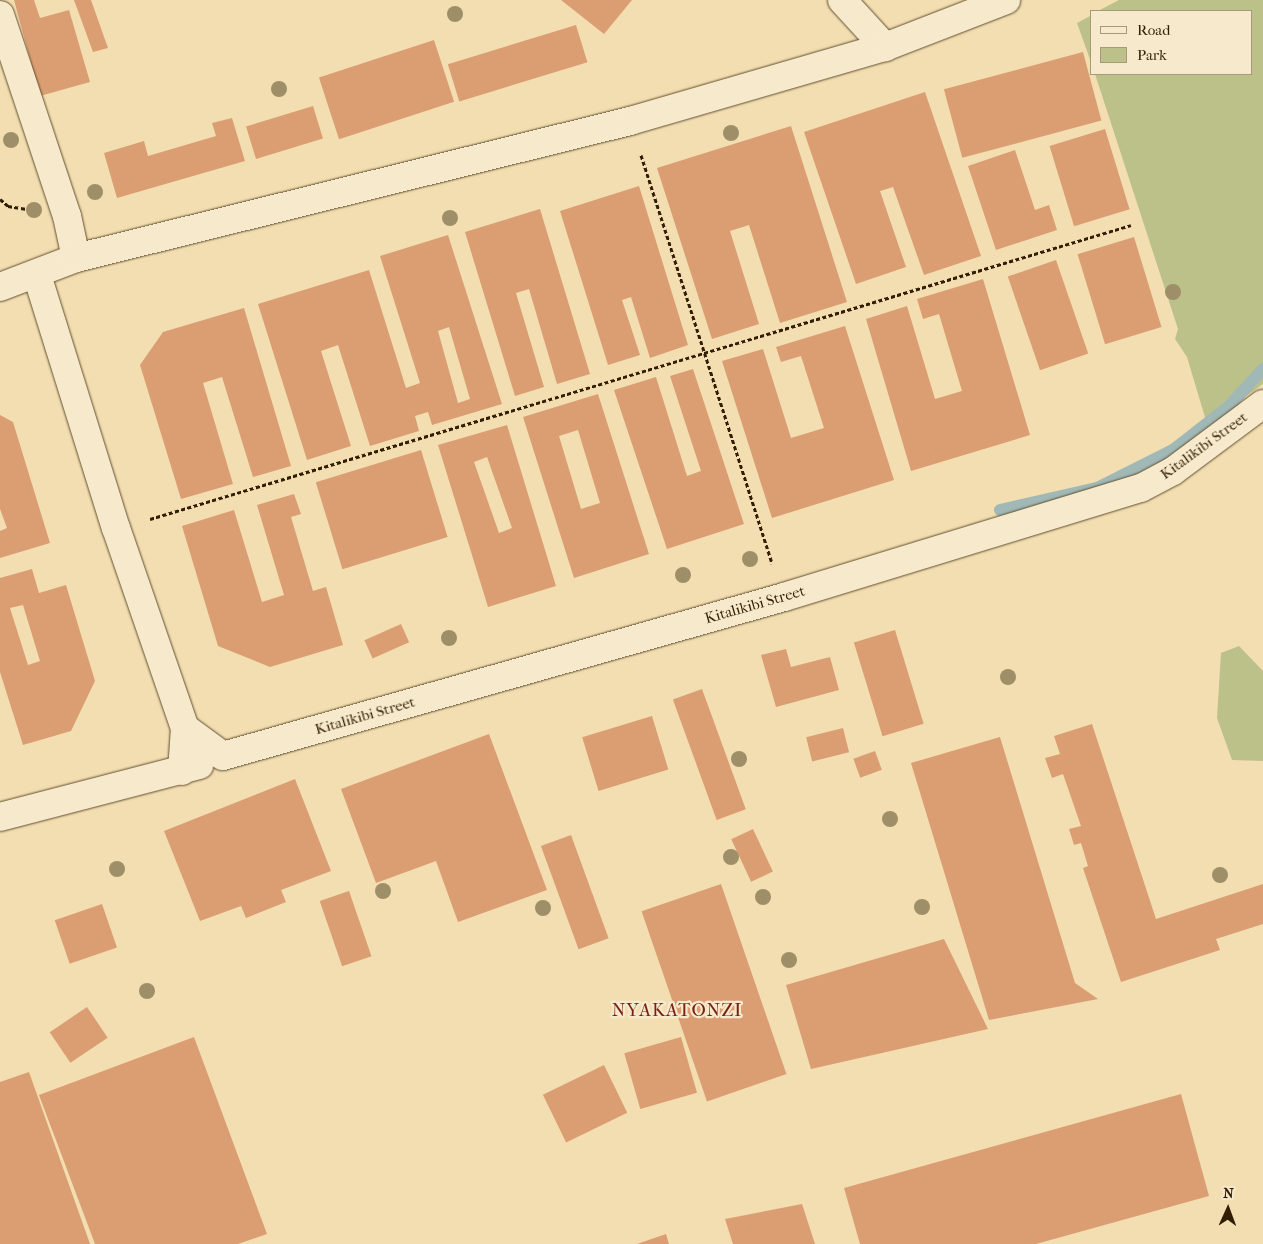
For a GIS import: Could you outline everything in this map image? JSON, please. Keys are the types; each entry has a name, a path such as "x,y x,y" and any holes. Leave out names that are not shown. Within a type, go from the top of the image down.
{"street":[{"path":"842,0 885,47"},
{"path":"0,287 37,275 76,258 630,121 885,47 1006,0"},
{"path":"0,15 67,216 76,258"},
{"path":"37,275 116,528 185,728 182,771"},
{"name":"Kitalikibi Street","path":"0,817 182,771 223,756 784,597 1141,488 1173,471 1263,404"},
{"path":"185,728 223,756"}],"path":[{"path":"630,121 703,353 784,597"},
{"path":"116,528 1132,225"}],"green space":[{"path":"1119,0 1263,0 1263,384 1207,424 1187,357 1175,339 1178,329 1095,75 1253,75 1253,10 1100,10"},
{"path":"1090,16 1090,59 1077,23"},
{"path":"1239,646 1263,671 1263,761 1232,760 1217,718 1221,653"}],"building":[{"path":"14,0 34,0 40,18 69,10 90,82 40,96"},
{"path":"74,0 91,0 108,48 93,52"},
{"path":"561,0 632,0 604,34"},
{"path":"576,25 587,62 459,101 448,64"},
{"path":"434,40 454,102 339,139 319,77"},
{"path":"1083,52 1101,121 962,158 944,89"},
{"path":"925,92 981,256 924,275 893,187 880,191 906,267 856,284 804,132"},
{"path":"313,106 323,139 256,159 246,126"},
{"path":"232,118 245,161 117,198 104,153 144,141 148,156 216,136 212,123"},
{"path":"791,126 847,302 780,323 749,225 730,231 759,324 712,339 657,168"},
{"path":"1105,129 1130,209 1074,226 1050,146"},
{"path":"1015,150 1035,210 1049,205 1057,230 996,250 968,166"},
{"path":"639,186 688,345 650,358 631,297 622,300 640,355 608,365 560,211"},
{"path":"540,209 590,374 557,384 529,289 516,293 544,387 515,396 465,232"},
{"path":"448,235 502,404 432,425 428,412 415,416 419,431 370,446 338,345 321,351 351,446 307,460 258,304 369,270 406,388 420,383 380,256","holes":["449,327 470,399 458,403 438,331"]},
{"path":"1134,237 1161,327 1105,344 1078,254"},
{"path":"1056,260 1088,354 1040,370 1008,277"},
{"path":"983,279 1030,435 911,471 866,319 907,306 935,399 962,391 939,314 923,319 917,299"},
{"path":"244,308 291,466 253,477 222,377 203,383 233,484 181,499 140,365 163,332"},
{"path":"845,326 894,480 772,518 722,361 763,349 791,438 824,428 801,356 781,362 776,347"},
{"path":"693,369 744,524 667,549 614,390 656,377 687,476 701,471 670,376"},
{"path":"598,394 649,554 574,578 523,417","holes":["578,430 600,503 581,509 559,436"]},
{"path":"0,415 13,422 50,543 0,558 0,531 7,528 0,509"},
{"path":"507,425 556,586 488,607 438,445","holes":["487,457 512,528 499,533 474,462"]},
{"path":"421,450 448,537 342,569 316,482"},
{"path":"294,494 301,514 291,517 313,591 326,587 343,645 270,667 218,646 182,526 234,510 262,602 284,595 257,505"},
{"path":"32,569 39,593 66,585 95,681 71,731 23,745 0,672 0,578","holes":["23,605 40,661 28,665 10,608"]},
{"path":"401,624 409,642 373,659 364,640"},
{"path":"895,630 924,724 883,736 854,643"},
{"path":"786,649 791,667 830,657 839,690 776,707 761,655"},
{"path":"702,689 746,809 717,820 673,700"},
{"path":"652,716 668,770 599,791 582,737"},
{"path":"1092,724 1156,919 1263,884 1263,924 1216,939 1220,950 1121,982 1083,868 1088,866 1081,843 1074,845 1069,829 1081,826 1063,774 1052,778 1045,758 1060,754 1054,736"},
{"path":"843,728 849,752 812,761 806,737"},
{"path":"489,734 547,890 458,922 436,861 376,883 341,789"},
{"path":"1000,737 1075,983 1098,999 989,1020 911,763"},
{"path":"875,751 882,770 860,778 853,759"},
{"path":"295,779 331,871 281,890 286,902 246,918 241,906 200,921 164,831"},
{"path":"753,829 773,872 751,882 731,839"},
{"path":"571,835 609,938 579,949 541,846"},
{"path":"721,884 786,1074 707,1101 642,911"},
{"path":"349,891 371,956 342,966 320,901"},
{"path":"102,904 117,947 70,964 55,920"},
{"path":"944,939 988,1029 811,1069 786,985"},
{"path":"87,1007 108,1038 70,1063 50,1032"},
{"path":"194,1037 267,1234 238,1244 95,1244 39,1095"},
{"path":"681,1037 697,1093 640,1109 624,1053"},
{"path":"604,1065 627,1113 566,1142 543,1095"},
{"path":"29,1072 90,1244 0,1244 0,1082"},
{"path":"1181,1094 1209,1196 1036,1244 860,1244 844,1188"},
{"path":"802,1204 815,1244 733,1244 725,1219"},
{"path":"666,1234 669,1244 637,1244"}],"waterway":[{"path":"1000,510 1097,488 1173,450 1228,407 1263,369"}],"district":[{"name":"NYAKATONZI","path":"677,1011"}]}
